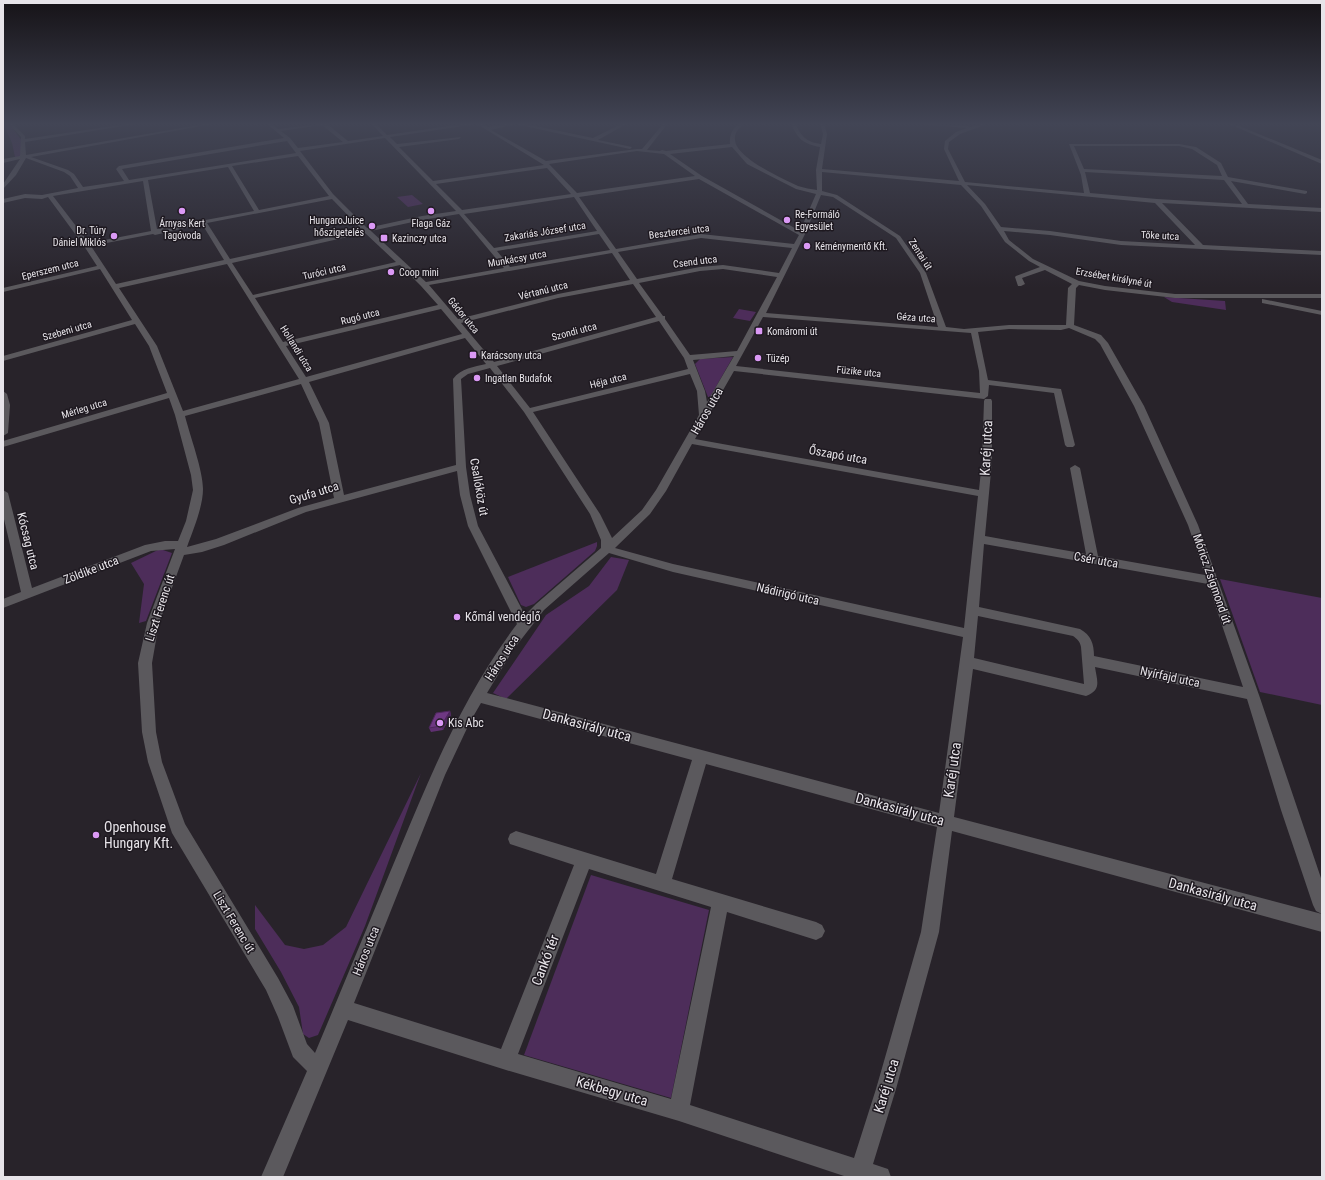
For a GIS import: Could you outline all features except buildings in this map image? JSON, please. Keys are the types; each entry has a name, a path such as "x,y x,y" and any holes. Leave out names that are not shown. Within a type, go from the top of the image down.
{"street":[{"path":"3,187 11,178"},
{"path":"74,178 81,189"},
{"path":"125,178 128,182"},
{"path":"3,201 25,196 40,197 149,178"},
{"path":"237,178 258,212"},
{"name":"Gádor utca","path":"318,178 333,197 366,231 424,284 492,365 528,411 594,514 607,540 607,549"},
{"path":"426,178 460,212 508,269"},
{"path":"431,183 461,178"},
{"path":"560,178 575,195 662,318 688,358 701,391 704,416"},
{"path":"114,287 417,219 693,178"},
{"path":"702,178 802,234"},
{"name":"Zentai út","path":"778,178 798,188 835,196 898,237 923,274 942,329"},
{"name":"Háros utca","path":"272,1177 453,741 508,646 524,625 540,607 607,549 646,512 661,491 732,368 802,234 819,193 819,178"},
{"path":"902,178 1157,201 1322,210"},
{"name":"Erzsébet királyné út","path":"960,178 963,184 983,205 1007,241 1044,268 1077,282 1122,290 1165,295 1251,297 1322,296"},
{"path":"1084,178 1087,194"},
{"path":"1226,178 1305,192"},
{"path":"1226,178 1246,206"},
{"path":"145,179 155,233"},
{"name":"Liszt Ferenc út","path":"49,195 87,245 153,346 180,415 196,474 198,490 191,521 153,623 145,663 149,724 155,762 178,828 272,984 286,1013 300,1050 306,1058 318,1068"},
{"path":"87,245 155,233 333,197"},
{"path":"1157,201 1200,247"},
{"name":"Hollandi utca","path":"204,223 304,381 324,423 338,499"},
{"name":"Tőke utca","path":"998,229 1050,233 1115,242 1322,254"},
{"name":"Zakariás József utca","path":"492,250 601,232"},
{"name":"Besztercei utca","path":"614,250 706,236 795,246"},
{"name":"Munkácsy utca","path":"424,284 614,250"},
{"name":"Turóci utca","path":"252,298 401,263"},
{"name":"Eperszem utca","path":"3,290 101,267"},
{"name":"Csend utca","path":"635,280 716,267 780,275"},
{"path":"1021,284 1018,277 1044,268"},
{"name":"Vértanú utca","path":"456,322 558,296 635,280"},
{"path":"1070,326 1072,288 1077,282"},
{"path":"1251,297 1292,308 1322,313"},
{"name":"Rugó utca","path":"282,345 443,306"},
{"name":"Géza utca","path":"761,315 942,329 974,330 1009,327 1061,328 1070,326"},
{"name":"Szondi utca","path":"492,365 662,318"},
{"name":"Szebeni utca","path":"3,359 137,321"},
{"name":"Móricz Zsigmond út","path":"1070,326 1098,337 1104,343 1139,406 1193,525 1252,695 1289,810 1322,905"},
{"name":"Karéj utca","path":"859,1174 886,1089 930,932 944,820 967,662 982,494 987,461 985,382 974,330"},
{"path":"180,415 466,335"},
{"path":"688,358 740,353"},
{"name":"Csallóköz út","path":"492,365 465,372 457,379 461,467 465,495 473,526 524,625"},
{"name":"Füzike utca","path":"732,368 986,398"},
{"name":"Héja utca","path":"528,411 694,370"},
{"path":"985,382 1058,391 1070,445"},
{"path":"3,394 5,405 3,433"},
{"name":"Mérleg utca","path":"3,444 172,394"},
{"name":"Őszapó utca","path":"690,441 982,494"},
{"name":"Gyufa utca","path":"180,548 202,548 284,516 338,499 461,467"},
{"path":"1075,468 1093,559"},
{"name":"Kócsag utca","path":"3,493 28,595"},
{"name":"Csér utca","path":"979,539 1213,581"},
{"name":"Zöldike utca","path":"3,604 149,548 165,545 180,548"},
{"name":"Nádirigó utca","path":"607,549 672,568 970,634"},
{"path":"967,662 1086,690 1090,687 1086,641 1076,632 972,610"},
{"name":"Nyírfajd utca","path":"1088,660 1252,695"},
{"name":"Dankasirály utca","path":"478,696 944,820 1322,924"},
{"path":"662,883 701,755"},
{"path":"516,839 816,931"},
{"name":"Cankó tér","path":"506,1060 584,860"},
{"path":"679,1111 721,901"},
{"name":"Kékbegy utca","path":"342,1009 506,1060 679,1111 859,1174 880,1177"}],"shaded area":[{"path":"412,195 423,204 408,207 397,197"},
{"path":"1164,297 1225,301 1226,310 1172,302"},
{"path":"739,309 756,312 750,321 733,318"},
{"path":"733,357 710,397 708,397 695,364 700,359"},
{"path":"597,542 595,551 534,604 526,607 521,605 508,577"},
{"path":"160,549 172,553 146,621 139,623 144,584 131,563"},
{"path":"611,557 629,560 617,590 506,699 493,693 546,615 589,586"},
{"path":"1220,579 1322,598 1322,705 1260,692"},
{"path":"421,773 365,926 318,1035 309,1038 303,1034 299,1007 281,972 255,929 255,905 285,945 304,949 323,945 346,927"},
{"path":"591,875 709,910 671,1098 524,1055"}],"place":[{"name":"Árnyas Kert Tagóvoda","path":"182,211"},
{"name":"Flaga Gáz","path":"431,211"},
{"name":"Re-Formáló Egyesület","path":"787,220"},
{"name":"HungaroJuice hőszigetelés","path":"372,226"},
{"name":"Dr. Túry Dániel Miklós","path":"114,236"},
{"name":"Kazinczy utca","path":"384,238"},
{"name":"Kéménymentő Kft.","path":"807,246"},
{"name":"Coop mini","path":"391,272"},
{"name":"Komáromi út","path":"759,331"},
{"name":"Karácsony utca","path":"473,355"},
{"name":"Tüzép","path":"758,358"},
{"name":"Ingatlan Budafok","path":"477,378"},
{"name":"Kőmál vendéglő","path":"457,617"},
{"name":"Kis Abc","path":"440,723"},
{"name":"Openhouse Hungary Kft.","path":"96,835"}]}
